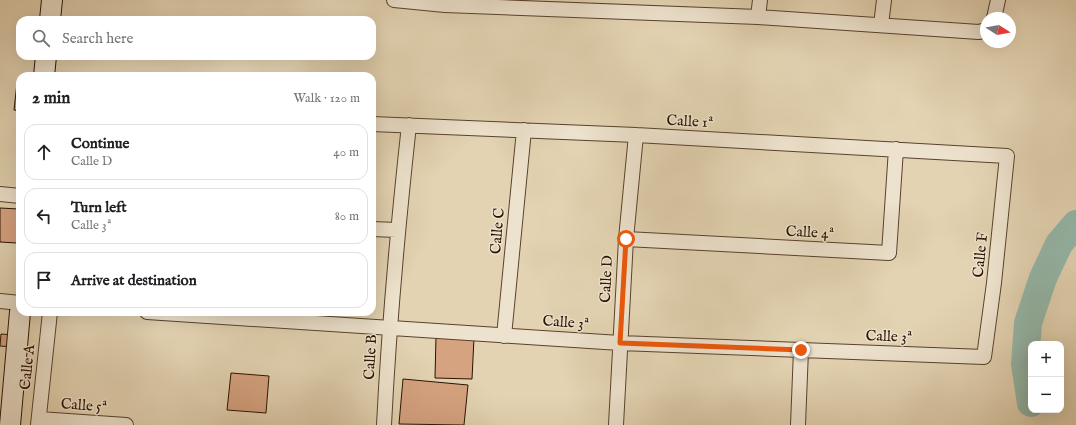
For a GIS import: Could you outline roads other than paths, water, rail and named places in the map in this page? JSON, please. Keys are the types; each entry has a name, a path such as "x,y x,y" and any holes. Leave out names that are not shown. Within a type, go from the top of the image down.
{"street":[{"path":"50,16 52,0"},
{"path":"394,0 445,5 501,4 634,6 758,17 980,32"},
{"path":"758,17 760,0"},
{"path":"881,26 884,0"},
{"path":"995,12 998,0"},
{"path":"44,72 46,60"},
{"name":"Calle 1ª","path":"376,124 636,135 1007,156"},
{"name":"Calle B","path":"384,425 389,329 397,230 409,125"},
{"name":"Calle C","path":"504,336 524,130"},
{"name":"Calle D","path":"616,425 626,239 636,135"},
{"name":"Calle 4ª","path":"626,239 889,253 896,149"},
{"name":"Calle F","path":"984,357 994,283 1007,156"},
{"path":"0,194 16,196"},
{"path":"376,229 397,230"},
{"path":"0,301 16,303"},
{"path":"10,425 20,316"},
{"name":"Calle A","path":"39,422 50,316"},
{"name":"Calle 3ª","path":"203,316 620,343 984,357"},
{"path":"798,425 801,350"},
{"name":"Calle 5ª","path":"39,422 126,425"}],"waterway":[{"path":"1028,384 1025,364 1028,323 1043,278 1059,244 1076,224"}]}
